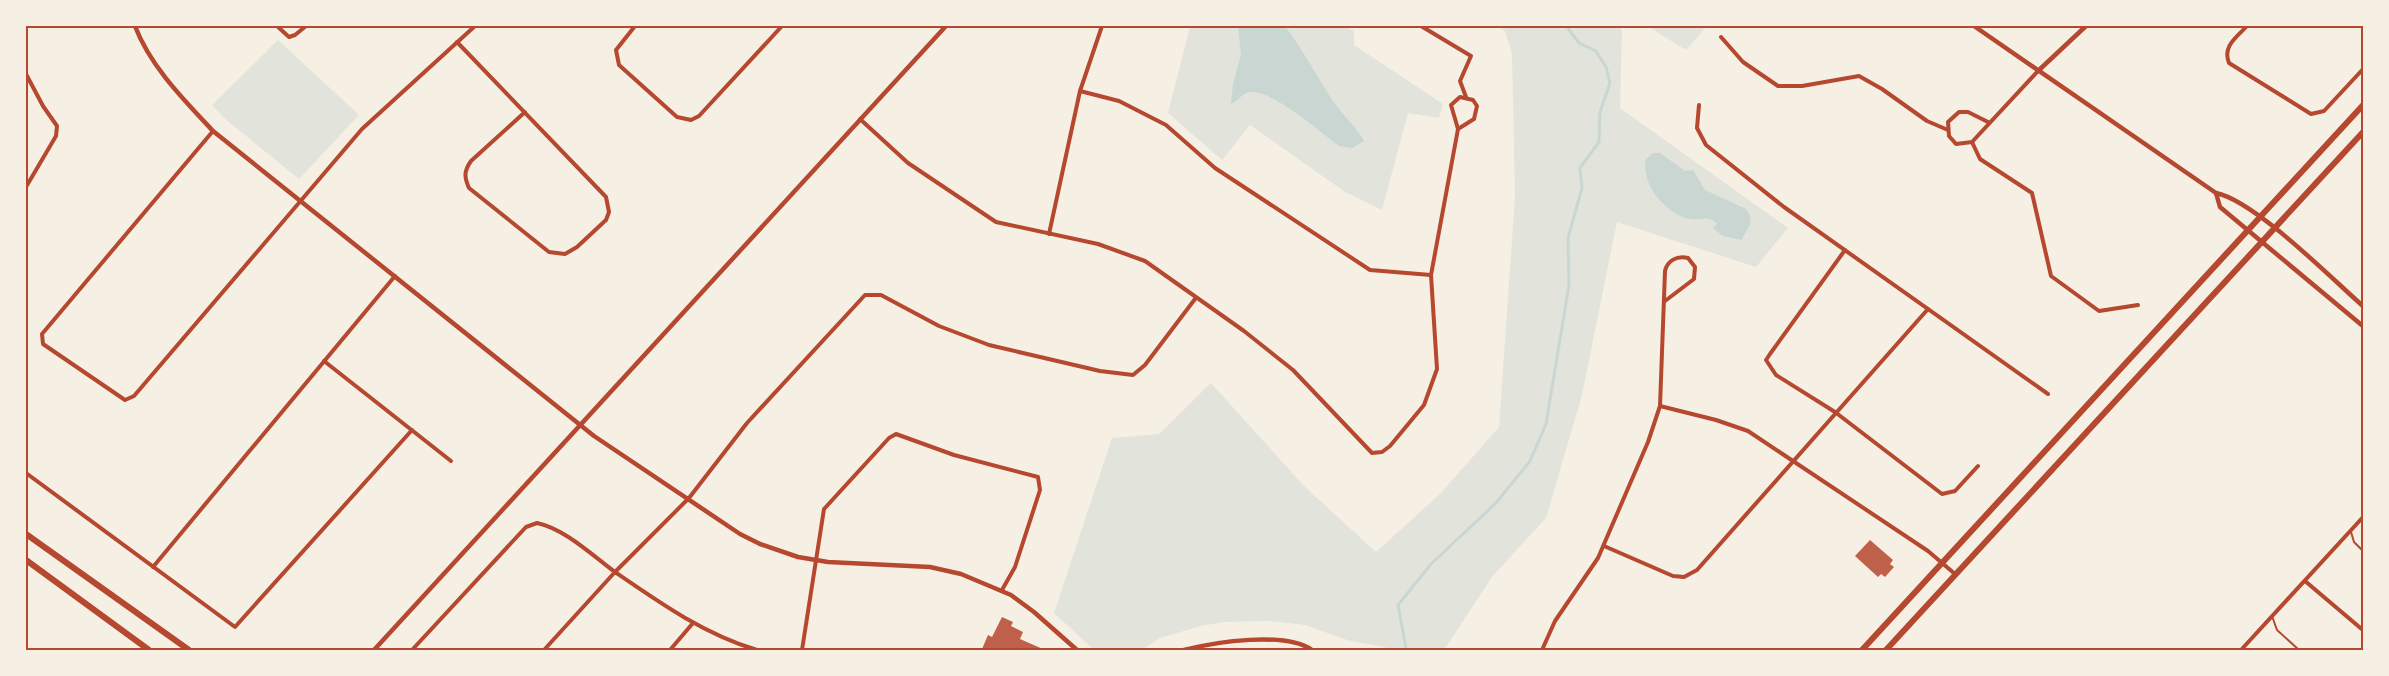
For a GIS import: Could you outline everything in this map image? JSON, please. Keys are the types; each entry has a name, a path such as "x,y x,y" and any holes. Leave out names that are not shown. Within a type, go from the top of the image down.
{"main road":[{"path":"1862,651 2364,104"},
{"path":"1886,651 2272,228 2364,131"},
{"path":"26,534 189,651"},
{"path":"26,560 149,651"}],"street":[{"path":"135,26 141,42 183,98 213,131 579,424 658,480 760,544 798,557 937,568 961,574 1002,590 1034,612 1077,651"},
{"path":"277,26 286,36 295,35 306,26"},
{"path":"213,131 44,329 41,338 43,344 119,398 130,399 362,129 476,26"},
{"path":"635,26 616,50 619,65 676,117 691,120 699,116 782,26"},
{"path":"374,651 579,424 946,26"},
{"path":"1049,234 1080,91 1102,26"},
{"path":"1421,26 1471,56 1460,81 1466,98"},
{"path":"1974,26 2216,194 2228,196 2259,217 2364,307"},
{"path":"1988,122 1968,112 1959,112 1952,116 1948,130 1949,136 1956,144 1972,142 1988,122 2038,71 2086,26"},
{"path":"2247,26 2231,41 2228,50 2229,63 2311,114 2324,111 2364,68"},
{"path":"1721,37 1743,62 1778,86 1802,86 1859,76 1882,89 1927,121 1948,130"},
{"path":"457,42 525,112 609,204 606,219 577,247 565,254 549,252 469,188 464,179 465,170 471,161 525,112"},
{"path":"26,74 57,126 56,136 26,187"},
{"path":"1080,91 1119,102 1166,125 1223,174 1370,270 1431,275"},
{"path":"860,119 908,164 996,222 1098,244 1145,261 1244,331 1293,370 1364,448 1372,453 1382,452 1390,446 1424,405 1437,369 1431,275 1458,129 1452,113 1452,105 1460,97 1466,98 1477,106 1477,112 1474,119 1458,129"},
{"path":"1700,105 1698,128 1706,145 1784,207 2048,394"},
{"path":"1972,142 1980,159 1987,165 2032,193 2048,269 2055,281 2099,311 2138,305"},
{"path":"2216,194 2220,207 2364,327"},
{"path":"1845,250 1766,360 1776,375 1835,412 1942,494 1955,491 1978,466"},
{"path":"1542,651 1555,621 1604,546 1648,442 1660,406 1666,266 1678,257 1688,258 1695,267 1694,279 1665,301"},
{"path":"153,567 395,276"},
{"path":"544,651 615,572 688,498 747,423 865,295 881,295 939,326 989,345 1100,370 1133,375 1145,365 1195,298"},
{"path":"1604,546 1673,576 1684,577 1697,570 1928,309"},
{"path":"324,361 451,461"},
{"path":"1660,406 1716,420 1748,431 1955,574"},
{"path":"26,473 235,627 412,430"},
{"path":"802,651 818,560 822,516 826,507 889,438 900,434 954,455 1038,477 1040,490 1015,567 1002,590"},
{"path":"2241,651 2364,516"},
{"path":"412,651 532,524 545,525 693,623 732,643 757,651"},
{"path":"2304,581 2364,631"},
{"path":"670,651 693,623"},
{"path":"1184,651 1205,644 1268,640 1294,644 1312,651"}],"lane":[{"path":"2350,530 2354,542 2364,552"},
{"path":"2272,616 2277,630 2299,651"},
{"path":"2359,627 2364,623"}],"shaded area":[{"path":"1190,26 1345,26 1354,31 1354,45 1443,104 1439,118 1408,113 1382,210 1345,192 1250,125 1222,160 1168,113"},
{"path":"1238,26 1285,26 1333,101 1364,141 1352,148 1339,146 1284,105 1261,93 1248,92 1231,104 1233,84 1241,55"},
{"path":"1497,26 1620,26 1622,30 1620,108 1788,228 1756,267 1617,222 1582,395 1546,518 1492,577 1444,650 1398,650 1347,640 1305,625 1270,621 1224,622 1201,626 1160,638 1142,650 1094,650 1054,613 1112,438 1159,434 1211,383 1305,487 1376,552 1440,494 1499,427 1515,197 1512,54 1505,31"},
{"path":"1647,26 1707,26 1686,50"},
{"path":"278,40 359,115 299,179 224,118 212,105"},
{"path":"1653,153 1660,153 1685,171 1693,170 1705,190 1746,209 1750,221 1742,240 1723,236 1713,228 1717,224 1711,219 1690,219 1664,205 1647,178 1646,159"}],"building":[{"path":"1870,540 1893,560 1890,564 1894,567 1885,577 1881,574 1878,577 1855,556"},
{"path":"1002,617 1013,622 1011,626 1023,632 1020,639 1045,650 982,649 988,635 992,637"}],"waterway":[{"path":"1406,648 1398,605 1431,564 1496,503 1530,461 1546,424 1569,285 1568,238 1582,188 1580,168 1599,142 1600,112 1610,83 1606,67 1596,51 1579,43 1566,26"}]}
